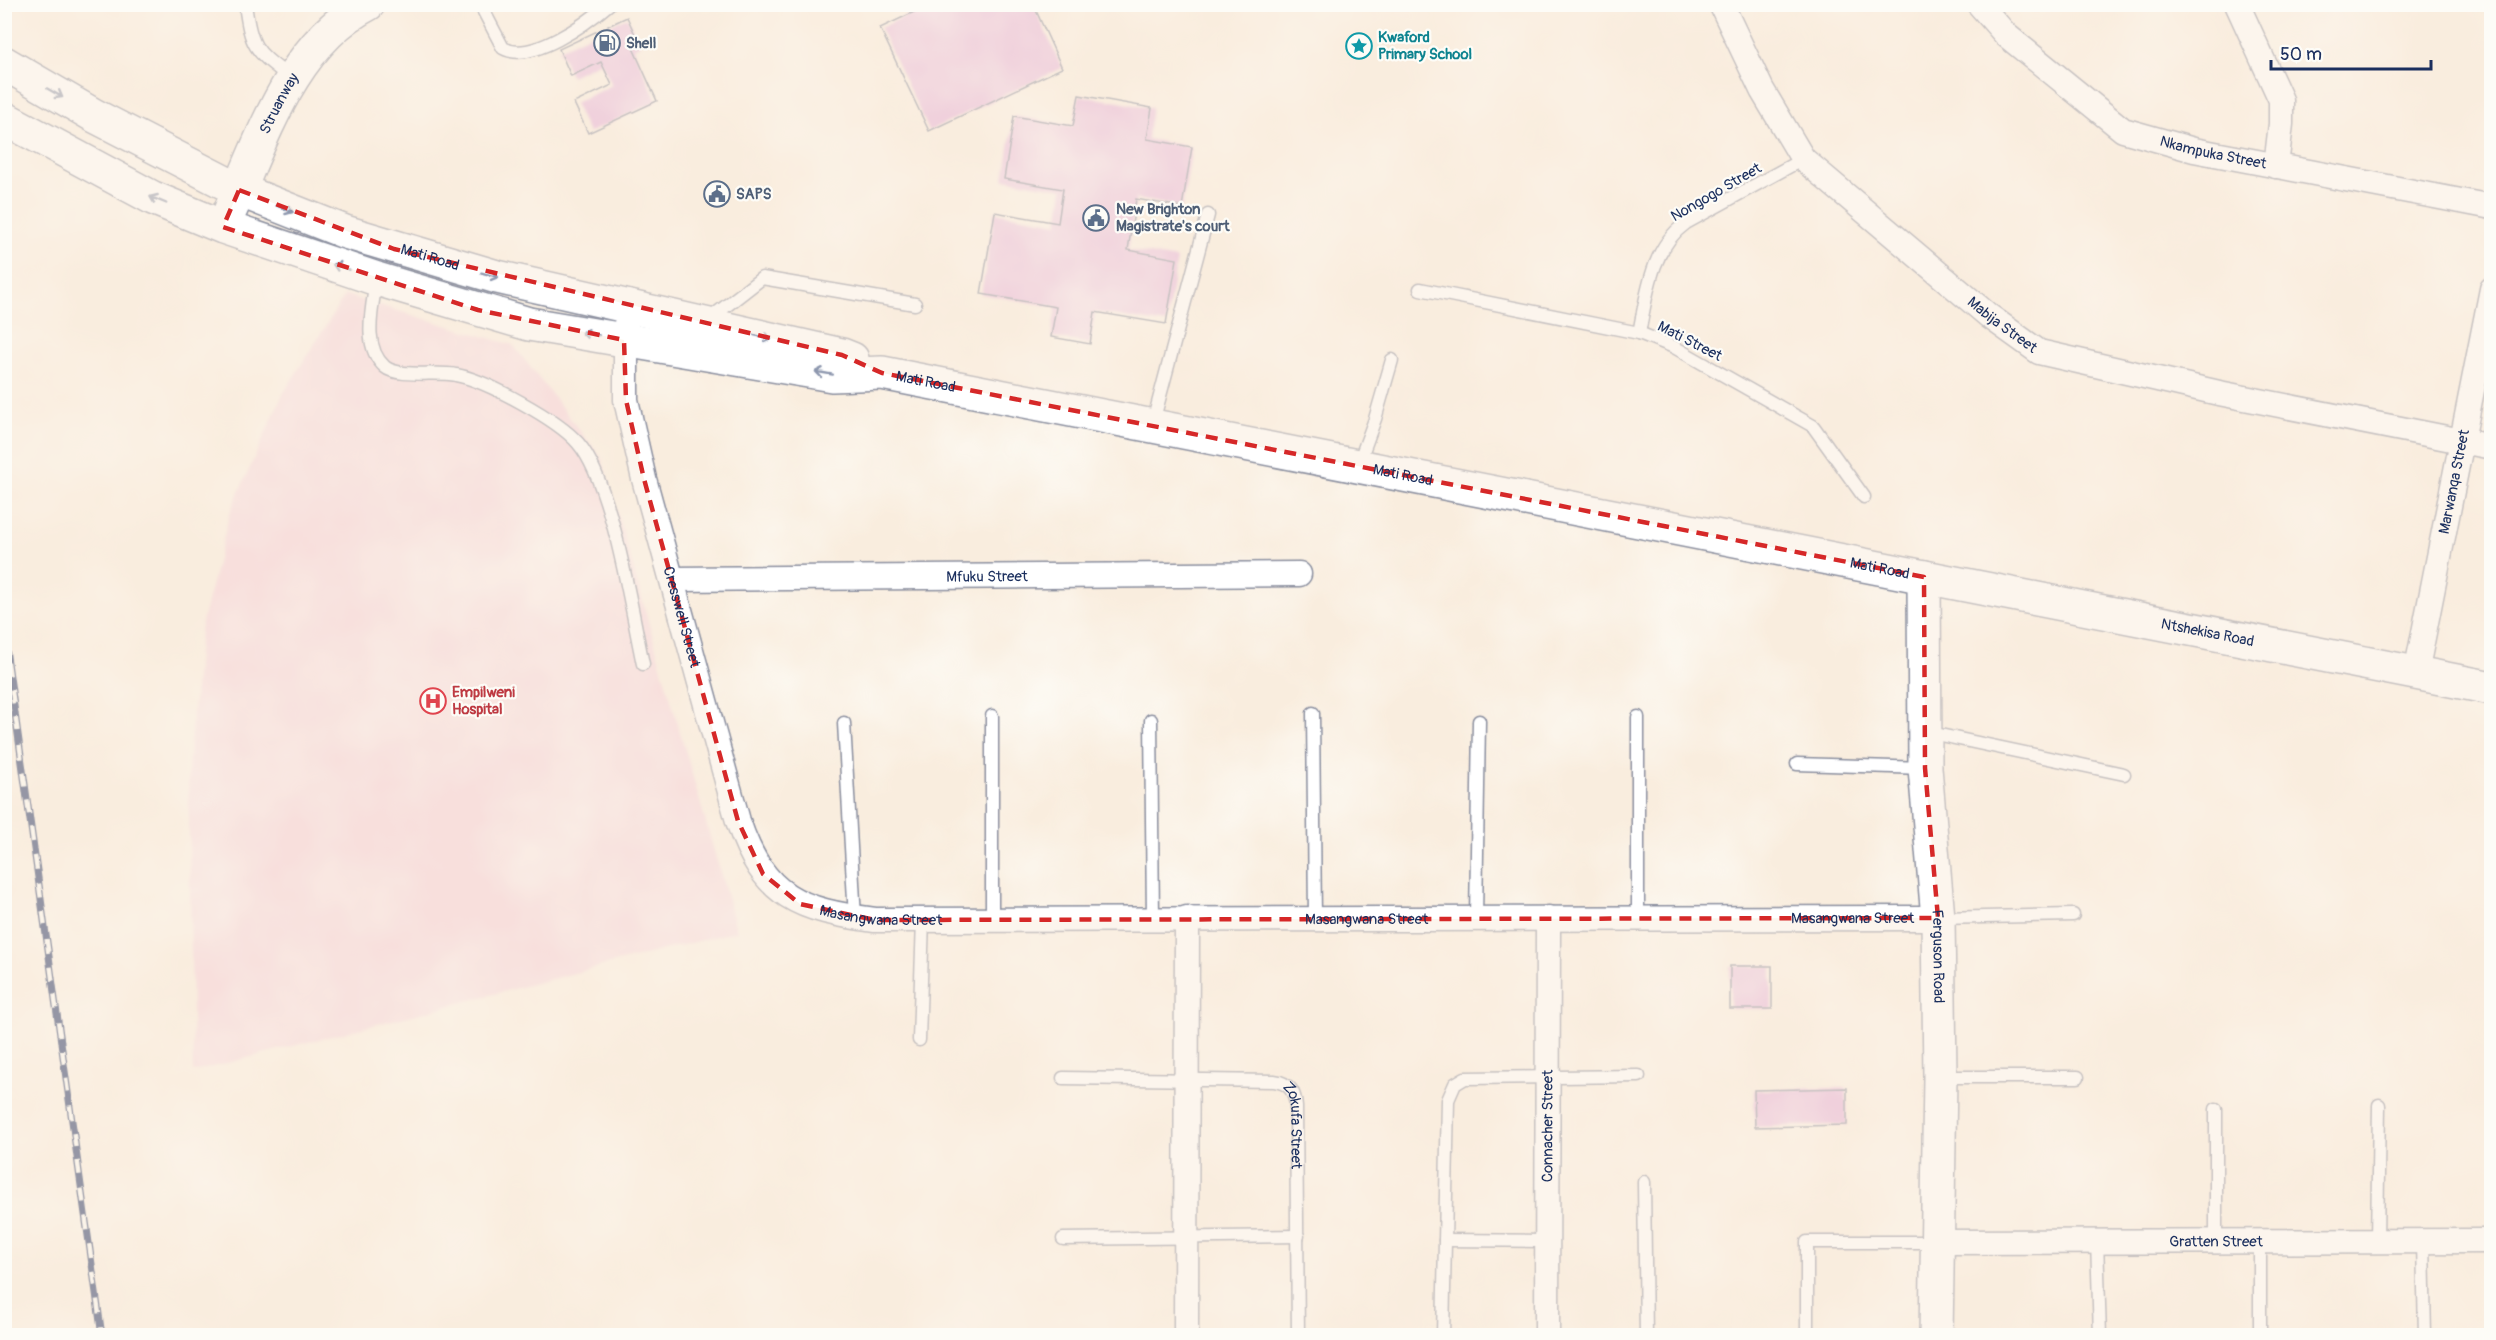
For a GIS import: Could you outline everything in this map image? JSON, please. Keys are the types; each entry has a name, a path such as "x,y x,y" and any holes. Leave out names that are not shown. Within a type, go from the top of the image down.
{"street":[{"name":"Struanway","path":"223,227 292,80 314,47 333,27 368,4"},
{"name":"Mabija Street","path":"1721,4 1762,90 1803,159 1989,316 2039,352 2219,393 2492,447"},
{"name":"Nkampuka Street","path":"1979,4 2006,35 2123,130 2145,138 2276,166 2492,207"},
{"path":"2237,4 2281,100 2281,124 2276,166"},
{"name":"Mati Road","path":"4,63 94,116 239,190 394,249 497,277 842,355 882,374 1924,577"},
{"name":"Mati Road","path":"4,118 153,198 223,227 376,279 529,324 624,339 726,328"},
{"name":"Marwanqa Street","path":"2416,673 2492,289"},
{"name":"Cresswell Street","path":"628,307 624,339 626,400 644,479 747,847 763,874 781,892 800,904"},
{"name":"Mfuku Street","path":"673,579 1299,574"},
{"name":"Ntshekisa Road","path":"1924,577 2492,688"},
{"name":"Ferguson Road","path":"1924,577 1925,768 1938,918 1940,1077 1936,1335"},
{"name":"Masangwana Street","path":"800,904 855,918 923,920 1938,918"},
{"path":"1186,1335 1187,918"},
{"name":"Connacher Street","path":"1547,1335 1548,918"},
{"name":"Gratten Street","path":"1938,1242 2492,1241"}],"lane":[{"path":"245,4 249,36 258,52 292,80"},
{"path":"480,4 504,48 523,53 550,43 609,4"},
{"name":"Nongogo Street","path":"1639,333 1656,263 1666,242 1674,232 1686,223 1803,159"},
{"path":"1152,426 1208,215"},
{"path":"726,328 740,294 758,279 768,278 915,304"},
{"path":"376,279 369,328 376,351 385,367 397,372 448,373 468,377 563,428 579,444 597,474 606,501 643,664"},
{"name":"Mati Street","path":"1420,289 1639,333 1674,347 1813,426 1864,497"},
{"path":"726,328 740,294"},
{"path":"1358,466 1375,419 1392,360"},
{"path":"1313,713 1315,918"},
{"path":"992,716 992,919"},
{"path":"1638,717 1638,918"},
{"path":"1151,720 1153,918"},
{"path":"1476,918 1479,721"},
{"path":"844,723 855,918"},
{"path":"1925,732 2124,774"},
{"path":"1797,764 1925,768"},
{"path":"1938,918 2073,915"},
{"path":"919,1040 923,920"},
{"path":"1443,1335 1448,1100 1455,1084 1465,1078 1639,1077"},
{"path":"1940,1077 2078,1077"},
{"name":"Zokufa Street","path":"1063,1078 1274,1081 1284,1082 1290,1087 1296,1096 1298,1335"},
{"path":"2377,1241 2379,1105"},
{"path":"2216,1109 2216,1240"},
{"path":"1644,1182 1646,1335"},
{"path":"1063,1239 1298,1236"},
{"path":"1445,1240 1548,1241"},
{"path":"2097,1240 2100,1335"},
{"path":"2260,1241 2260,1335"},
{"path":"2423,1241 2425,1335"},
{"path":"1807,1335 1807,1242 1938,1242"}],"highlighted area":[{"path":"239,190 394,249 842,355 882,373 1924,577 1925,768 1938,918 875,920 800,904 763,874 738,821 644,479 626,400 624,340 478,310 223,227"}],"shaded area":[{"name":"Empilweni Hospital","path":"345,295 513,345 602,459 737,931 193,1072 188,771 200,630 230,512 283,394"}],"building":[{"path":"931,4 1033,4 1062,68 929,131 880,28"},
{"path":"627,17 640,45 633,48 657,101 588,133 574,103 612,85 601,62 571,76 559,49"},
{"name":"New Brighton Magistrate's court","path":"1079,95 1152,108 1147,139 1192,147 1182,207 1136,199 1128,250 1177,259 1166,324 1095,312 1090,344 1051,337 1056,307 981,294 995,212 1058,223 1063,189 1004,179 1014,116 1073,126"},
{"path":"1730,966 1772,966 1772,1009 1730,1009"},
{"path":"1847,1088 1847,1125 1755,1127 1754,1090"}],"railway":[{"path":"4,634 102,1336"}],"place":[{"name":"Shell","path":"607,43"},
{"name":"Kwaford Primary School","path":"1359,46"},
{"name":"SAPS","path":"717,194"},
{"name":"New Brighton Magistrate's court","path":"1096,218"},
{"name":"Empilweni Hospital","path":"433,701"}]}
